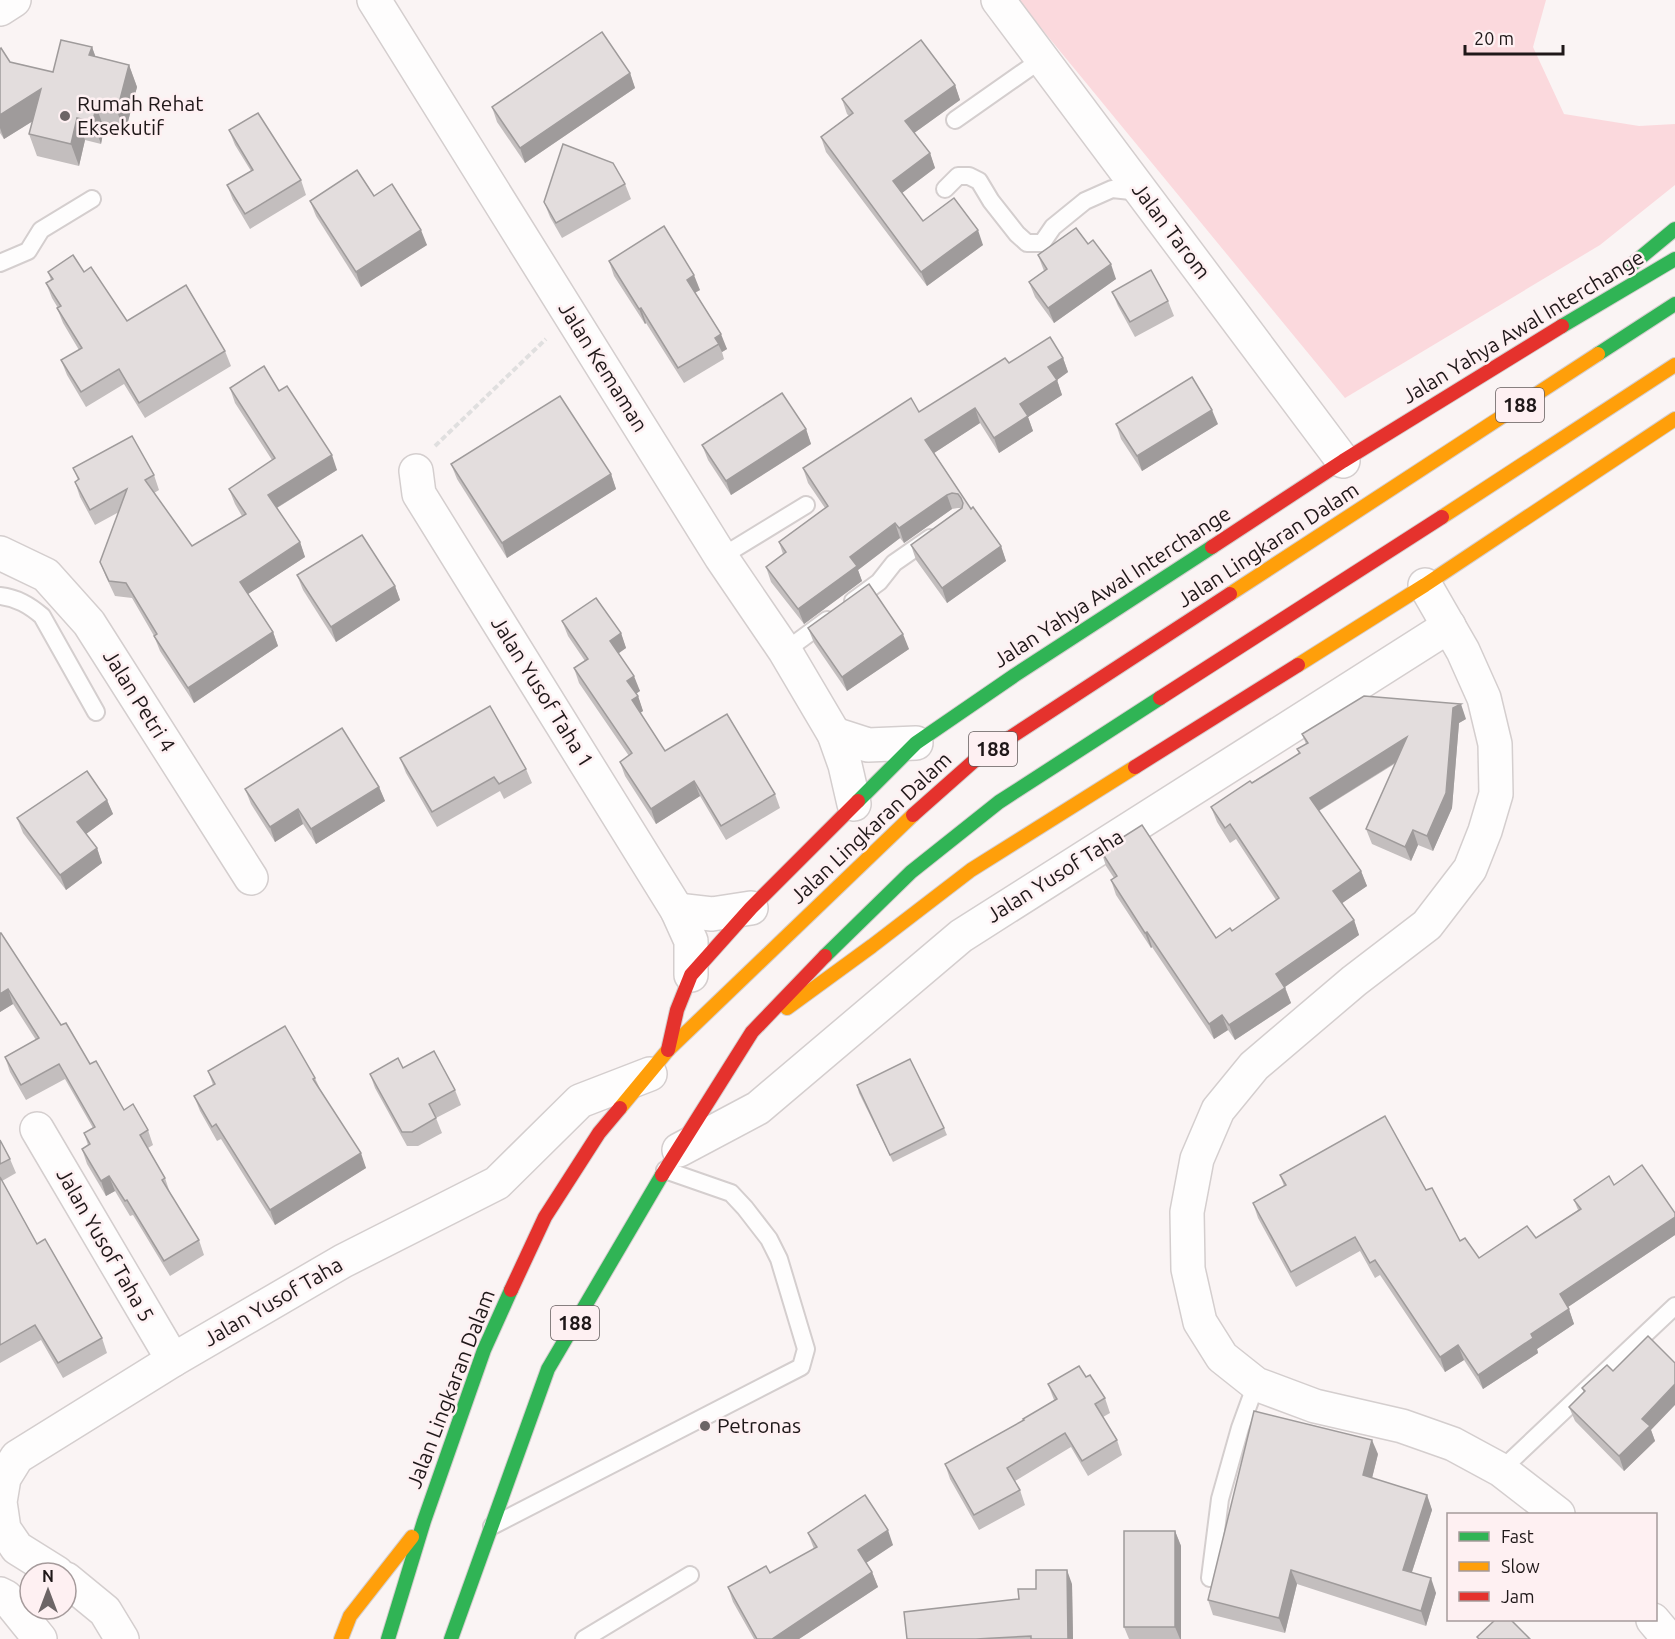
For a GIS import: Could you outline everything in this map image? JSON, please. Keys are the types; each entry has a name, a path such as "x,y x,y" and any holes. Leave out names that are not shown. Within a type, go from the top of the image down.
{"main road":[{"path":"1552,332 1675,229"},
{"name":"Jalan Yahya Awal Interchange","path":"659,1062 691,975 751,908 916,743 1015,675 1343,461 1675,259"},
{"name":"Jalan Lingkaran Dalam","path":"388,1639 424,1521 484,1350 545,1217 599,1133 659,1062 898,827 974,761 1675,304"},
{"name":"188","path":"451,1639 548,1369 672,1160 752,1032 911,872 999,802 1675,365"},
{"path":"752,1032 872,946 971,870 1425,585 1675,419"},
{"path":"340,1639 350,1616 424,1521"}],"street":[{"path":"0,9 14,0"},
{"name":"Jalan Kemaman","path":"374,0 721,557 785,651 834,734 854,804"},
{"name":"Jalan Tarom","path":"998,0 1034,66 1149,201 1343,461"},
{"name":"Jalan Yusof Taha 1","path":"416,471 419,494 677,910 691,941 691,975"},
{"name":"Jalan Petri 4","path":"0,553 46,575 89,623 250,878"},
{"path":"1425,585 1463,651 1484,699 1495,744 1496,794 1485,831 1470,869 1427,925 1354,981 1254,1066 1218,1110 1197,1159 1187,1212 1188,1269 1200,1322 1222,1357 1256,1384 1315,1406 1401,1426 1453,1444 1501,1470 1555,1513"},
{"name":"Jalan Yusof Taha","path":"672,1160 758,1108 961,936 1449,626"},
{"path":"834,734 868,745 916,743"},
{"path":"677,910 712,914 751,908"},
{"name":"Jalan Yusof Taha","path":"38,1561 17,1548 4,1529 0,1502 4,1478 17,1457 173,1360 343,1261 497,1183 580,1101 659,1062"},
{"name":"Jalan Yusof Taha 5","path":"38,1129 173,1360"},
{"path":"78,1589 105,1611 122,1639"},
{"path":"0,1593 6,1597 40,1639"},
{"path":"1654,1621 1669,1639"}],"lane":[{"path":"955,120 1034,66"},
{"path":"945,189 958,176 969,176 979,181 991,201 1027,243 1042,243 1053,227 1085,201 1112,189 1131,191 1149,201"},
{"path":"0,263 28,251 41,230 92,199"},
{"path":"721,557 806,505"},
{"path":"785,651 879,582 894,562 940,530"},
{"path":"0,596 11,597 29,605 42,616 96,712"},
{"path":"491,1526 801,1367 806,1349 779,1260 769,1239 731,1193 672,1160"},
{"path":"1501,1470 1675,1306"},
{"path":"1210,1578 1220,1499 1240,1428 1256,1384"},
{"path":"584,1639 690,1575"}],"path":[{"path":"416,471 425,456 570,315"}],"shaded area":[{"path":"1018,0 1546,0 1533,47 1564,114 1639,126 1675,124 1675,185 1600,245 1345,398"}],"building":[{"path":"602,32 630,73 520,148 492,107"},
{"path":"61,40 92,47 89,55 129,65 117,111 96,106 93,122 77,118 71,144 29,134 41,89 0,115 0,49 10,62 53,72"},
{"path":"921,40 955,85 905,121 930,153 893,181 923,221 954,198 978,230 921,272 821,137 853,113 842,99"},
{"path":"258,113 301,180 245,214 227,185 253,170 229,130"},
{"path":"563,144 613,163 625,184 556,223 544,202"},
{"path":"357,170 374,196 392,184 421,230 356,272 310,201"},
{"path":"664,226 694,275 687,280 721,334 715,338 719,344 678,368 609,261"},
{"path":"1076,228 1088,244 1093,240 1111,264 1048,308 1029,282 1047,269 1038,255"},
{"path":"73,255 84,272 91,267 127,321 186,285 225,351 139,403 119,369 81,392 61,360 82,348 57,308 61,306 46,283 53,279 48,272"},
{"path":"1151,270 1168,301 1130,322 1112,292"},
{"path":"1050,337 1063,358 1048,367 1057,380 1020,404 1028,416 994,438 975,408 925,440 971,509 973,507 1001,546 942,588 911,545 962,508 961,498 958,494 952,493 899,528 895,523 850,557 857,566 798,609 766,567 786,552 779,542 828,506 803,468 911,398 919,412 1005,358 1009,363"},
{"path":"264,366 279,391 287,386 332,455 268,495 300,542 240,582 273,632 188,688 154,636 157,634 126,583 109,581 100,562 127,489 90,510 75,482 79,479 73,468 132,436 154,475 145,480 192,546 246,514 229,489 275,458 230,388"},
{"path":"1192,377 1212,410 1137,456 1116,424"},
{"path":"782,393 806,429 726,481 702,445"},
{"path":"560,396 611,474 502,543 451,464"},
{"path":"362,535 395,586 331,627 297,575"},
{"path":"869,584 903,634 842,677 808,628"},
{"path":"596,598 621,633 610,641 634,676 627,681 638,696 632,700 665,751 727,714 775,794 721,826 694,781 651,809 620,762 632,753 574,668 588,659 562,621"},
{"path":"1364,696 1461,704 1453,708 1446,793 1427,836 1413,830 1405,847 1366,829 1407,737 1310,798 1361,871 1333,891 1354,920 1276,974 1285,988 1229,1025 1222,1015 1209,1024 1111,880 1117,876 1101,851 1142,825 1216,938 1230,928 1232,931 1279,898 1230,824 1225,828 1211,807 1250,781 1252,783 1300,753 1297,749 1308,743 1302,734"},
{"path":"490,706 526,769 499,784 494,777 432,812 400,758"},
{"path":"342,728 379,787 311,829 298,809 270,827 245,789"},
{"path":"87,771 107,800 77,822 97,848 60,875 17,818"},
{"path":"0,933 61,1025 66,1023 90,1064 96,1061 124,1110 133,1104 148,1130 140,1135 165,1178 162,1180 199,1240 164,1261 127,1200 125,1201 109,1176 101,1181 82,1149 90,1144 84,1133 95,1127 59,1064 21,1085 5,1057 39,1038 8,989 0,994"},
{"path":"285,1026 315,1078 313,1079 361,1153 270,1210 216,1124 212,1127 194,1096 215,1084 208,1071"},
{"path":"434,1051 455,1090 429,1104 436,1118 412,1132 402,1132 370,1074 398,1058 403,1068"},
{"path":"910,1059 944,1128 890,1155 857,1085"},
{"path":"1385,1116 1426,1190 1432,1188 1460,1241 1465,1238 1479,1258 1527,1226 1536,1238 1581,1209 1574,1200 1609,1176 1614,1185 1642,1165 1675,1213 1675,1217 1560,1294 1569,1309 1531,1334 1533,1338 1478,1375 1458,1345 1440,1357 1375,1260 1370,1263 1355,1237 1291,1272 1253,1203 1286,1185 1280,1175"},
{"path":"0,1140 10,1159 0,1164"},
{"path":"0,1177 37,1244 45,1239 102,1338 58,1363 35,1325 0,1345"},
{"path":"1648,1336 1675,1363 1675,1384 1642,1419 1650,1426 1619,1456 1569,1407 1585,1391 1582,1388 1607,1365 1613,1371"},
{"path":"1079,1366 1086,1377 1090,1375 1105,1398 1095,1404 1117,1440 1082,1461 1065,1433 1007,1468 1020,1490 974,1515 945,1464 1057,1399 1048,1384"},
{"path":"1254,1411 1372,1440 1363,1475 1427,1495 1403,1570 1431,1578 1421,1611 1291,1570 1279,1618 1208,1600"},
{"path":"865,1495 888,1530 858,1550 872,1572 772,1639 757,1639 728,1587 766,1566 770,1573 817,1547 808,1533"},
{"path":"1124,1531 1175,1531 1175,1627 1124,1627"},
{"path":"1036,1570 1067,1570 1068,1639 1031,1639 1031,1636 907,1639 904,1612 1019,1599 1018,1589 1036,1589"},
{"path":"1494,1621 1512,1621 1530,1639 1479,1639 1477,1637"}],"traffic: fast":[{"path":"1629,267 1675,229"},
{"path":"1562,326 1675,259"},
{"path":"1598,354 1675,304"},
{"path":"858,801 916,743 1015,675 1212,547"},
{"path":"825,956 911,872 999,802 1160,698"},
{"path":"451,1639 548,1369 662,1175"},
{"path":"388,1639 424,1521 484,1350 511,1290"}],"traffic: slow":[{"path":"1230,594 1598,354"},
{"path":"1442,517 1675,365"},
{"path":"1298,665 1425,585 1675,419"},
{"path":"787,1008 971,870 1135,767"},
{"path":"620,1108 668,1050 913,815"},
{"path":"341,1639 350,1616 412,1537"}],"traffic: jam":[{"path":"1212,547 1343,461 1562,326"},
{"path":"1160,698 1442,517"},
{"path":"913,815 974,761 1230,594"},
{"path":"1135,767 1298,665"},
{"path":"668,1050 677,1010 691,975 751,908 858,801"},
{"path":"662,1175 752,1032 825,956"},
{"path":"511,1290 545,1217 599,1133 620,1108"}],"place":[{"name":"Rumah Rehat Eksekutif","path":"65,116"},
{"name":"Petronas","path":"705,1426"}]}
